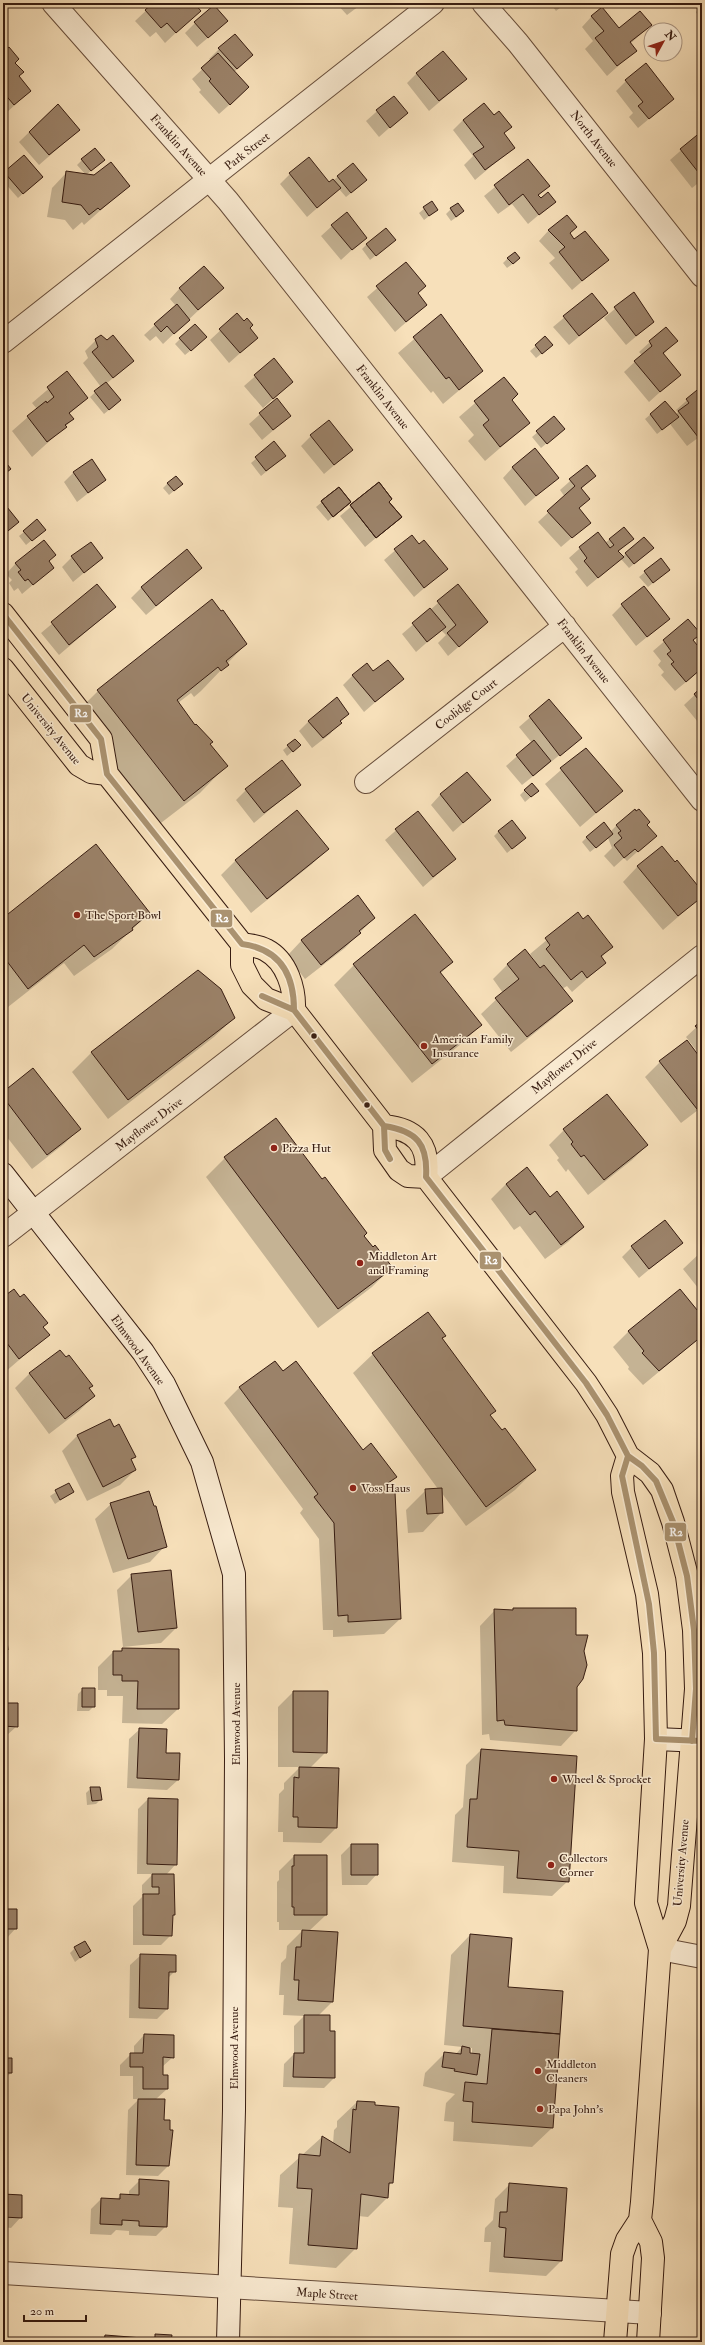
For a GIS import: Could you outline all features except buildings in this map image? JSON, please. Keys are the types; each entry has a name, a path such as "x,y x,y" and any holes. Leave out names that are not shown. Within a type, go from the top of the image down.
{"main road":[{"path":"3,614 101,739 107,774 242,944 242,965 252,985 266,999 294,1010 384,1126 385,1150 397,1168 408,1176 426,1177 426,1156 418,1140 404,1129 384,1126"},
{"name":"University Avenue","path":"3,669 79,765 91,772 107,774"},
{"path":"242,944 262,948 274,957 292,984 294,1010"},
{"name":"University Avenue","path":"426,1177 586,1383 607,1415 628,1456 650,1473 662,1490 684,1562 691,1601 696,1652 697,1741 679,1906 675,1920 660,1949"},
{"name":"University Avenue","path":"628,1456 622,1476 650,1609 654,1653 656,1739 646,1903 660,1949 640,2220 650,2242 653,2254 648,2342"},
{"name":"University Avenue","path":"615,2342 622,2254 627,2240 640,2220"}],"street":[{"name":"Franklin Avenue","path":"53,3 210,180 702,800"},
{"name":"Park Street","path":"3,342 433,3"},
{"name":"North Avenue","path":"483,3 523,50 702,276"},
{"name":"Coolidge Court","path":"366,782 565,626"},
{"name":"Mayflower Drive","path":"426,1177 702,956"},
{"name":"Mayflower Drive","path":"3,1236 294,1010"},
{"name":"Elmwood Avenue","path":"3,1174 143,1352 164,1384 202,1462 234,1574 236,1799 234,2102 228,2342"},
{"path":"656,1739 697,1741"},
{"path":"660,1949 702,1957"},
{"name":"Maple Street","path":"3,2273 650,2313"}],"transit line":[{"name":"R2","path":"3,614 101,739 107,774 242,944 266,951 282,965 288,975 291,985 294,1010"},
{"name":"R2","path":"262,996 294,1010 384,1126 385,1150 390,1159"},
{"name":"R2","path":"384,1126 405,1131 418,1141 425,1156 426,1177 586,1383 607,1415 628,1456 642,1466 656,1481 673,1522 687,1576 694,1630 696,1689 692,1741"},
{"name":"R2","path":"628,1456 622,1476 649,1604 654,1653 656,1739 702,1741"}],"place":[{"name":"The Sport Bowl","path":"77,915"},
{"name":"American Family Insurance","path":"424,1046"},
{"name":"Pizza Hut","path":"274,1148"},
{"name":"Middleton Art and Framing","path":"360,1263"},
{"name":"Voss Haus","path":"353,1488"},
{"name":"Wheel & Sprocket","path":"554,1779"},
{"name":"Collectors Corner","path":"551,1865"},
{"name":"Middleton Cleaners","path":"538,2071"},
{"name":"Papa John's","path":"540,2109"}]}
